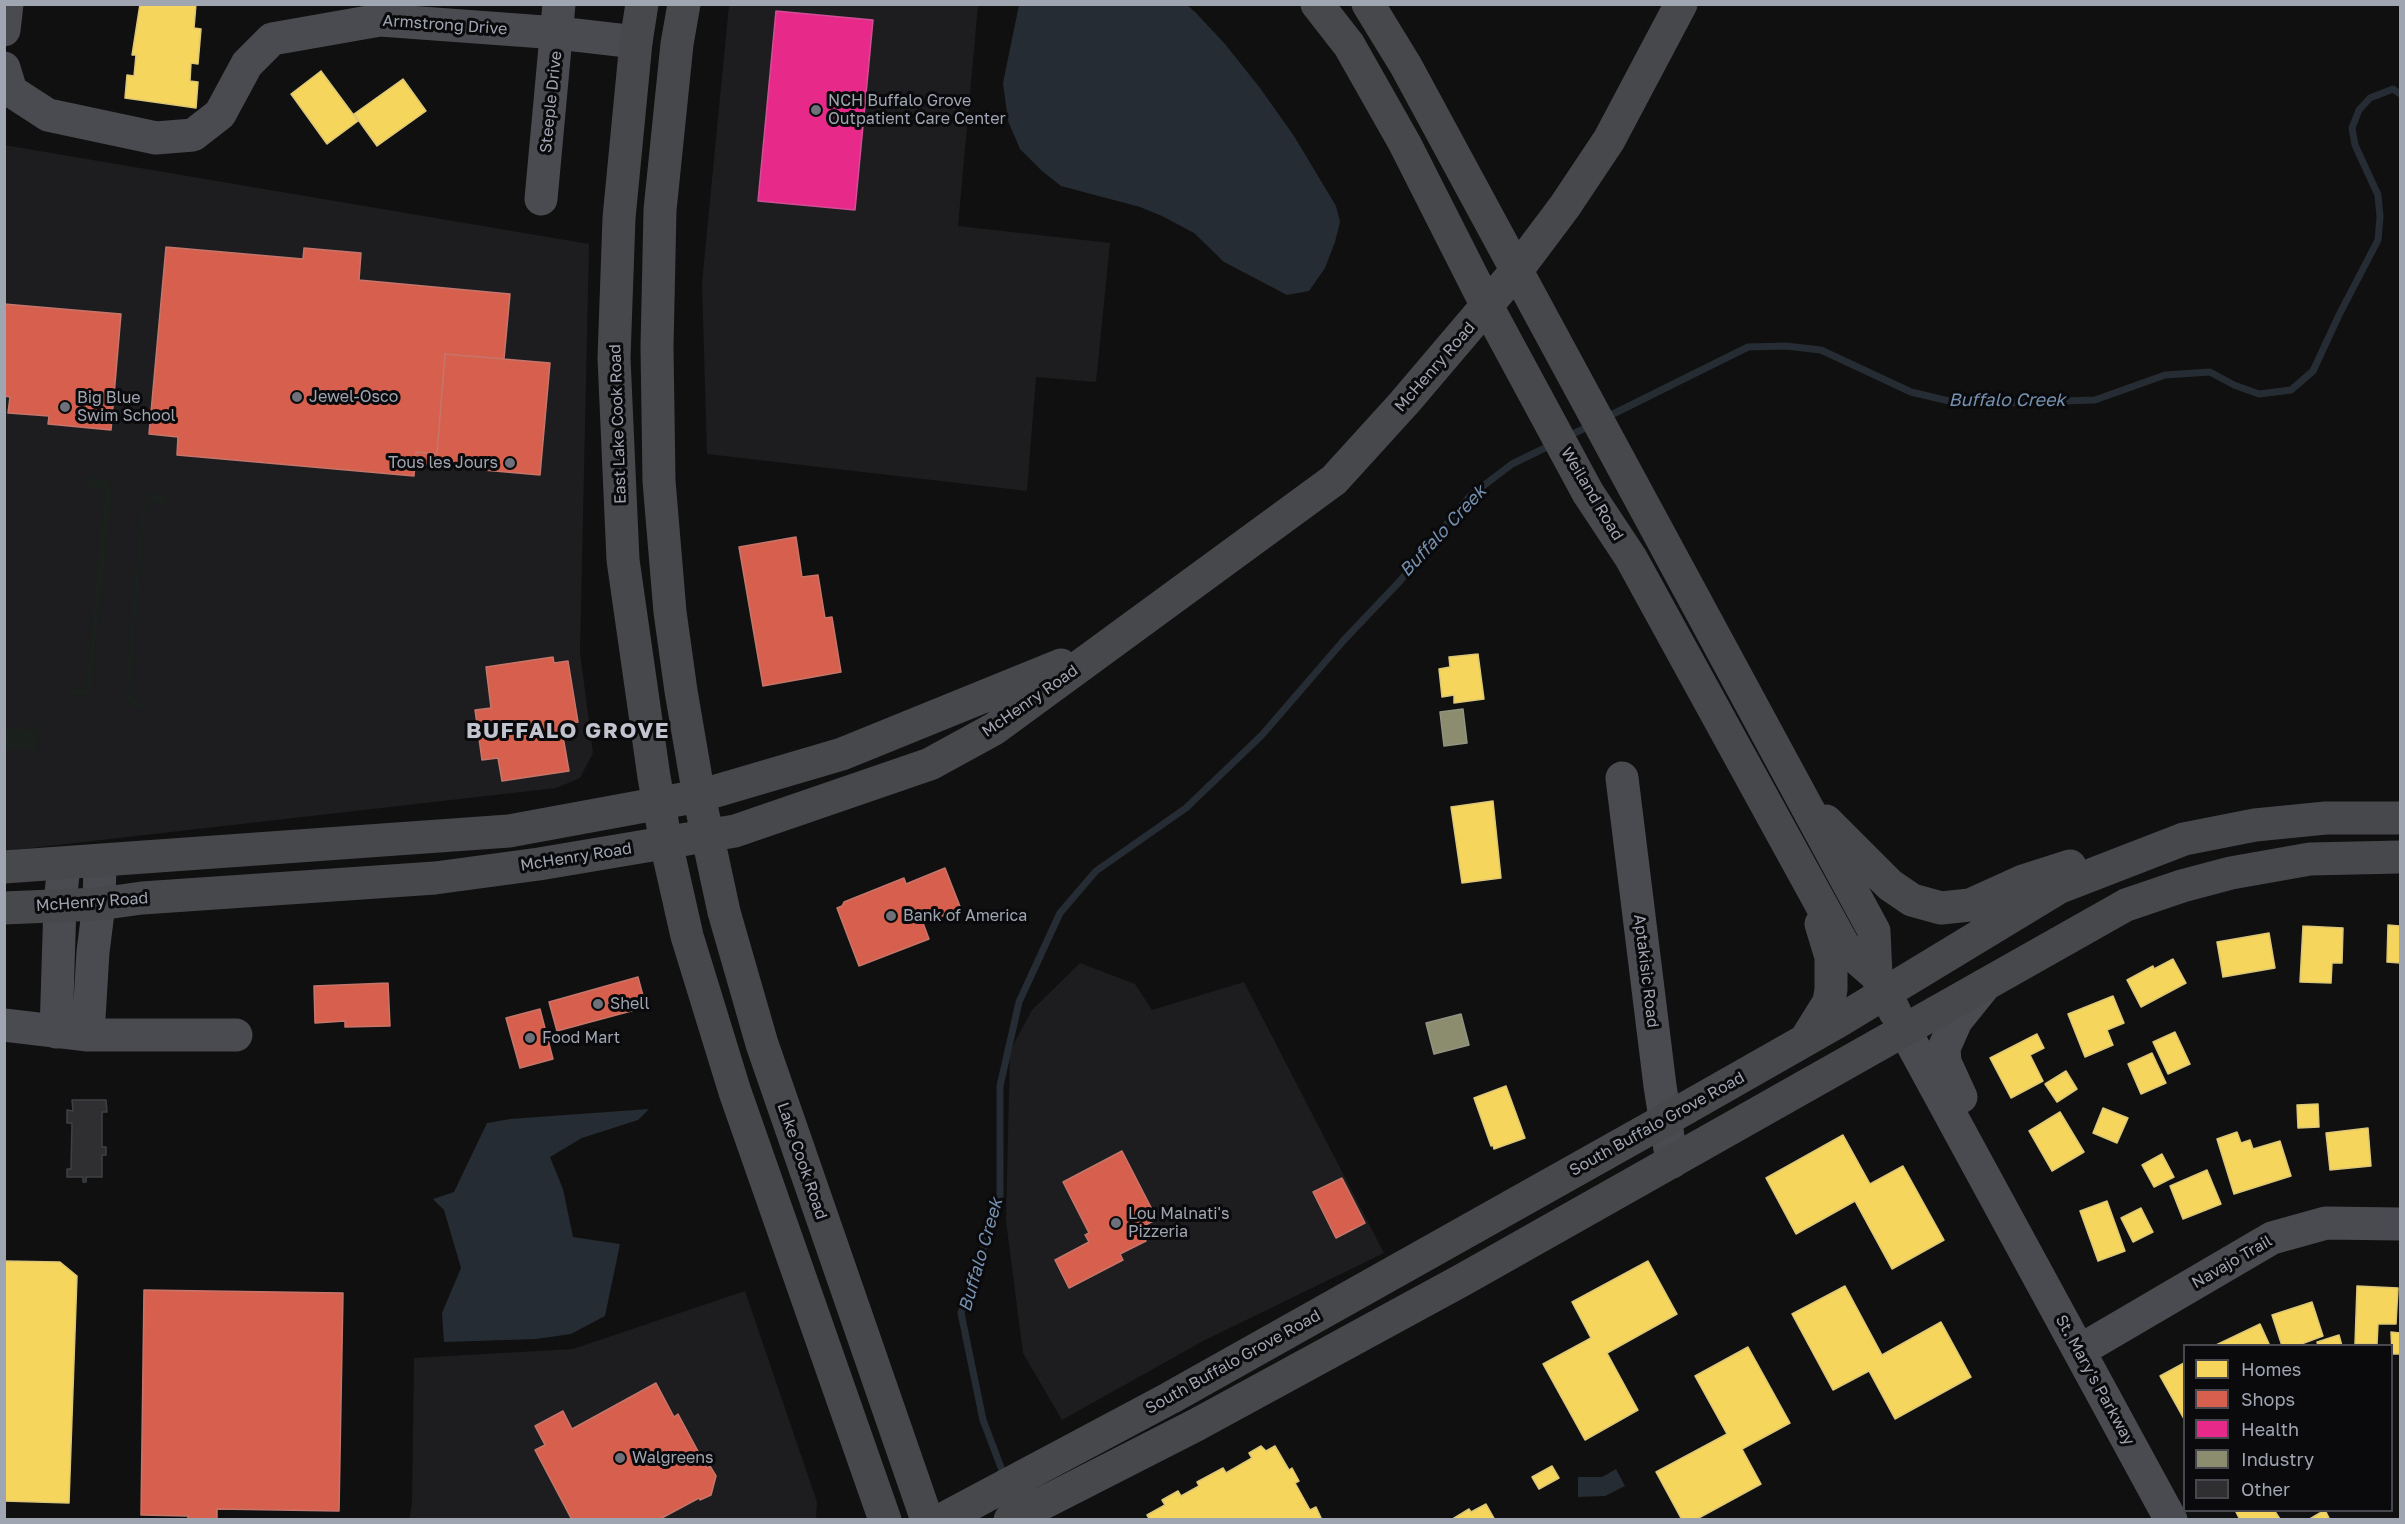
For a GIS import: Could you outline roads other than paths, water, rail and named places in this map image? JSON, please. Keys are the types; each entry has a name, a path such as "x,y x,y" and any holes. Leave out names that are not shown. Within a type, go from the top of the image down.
{"main road":[{"name":"East Lake Cook Road","path":"642,4 636,42 619,218 614,358 623,560 658,803 666,843"},
{"path":"684,4 677,44 660,210 657,347 658,464 670,612 699,796"},
{"name":"Weiland Road","path":"1317,4 1348,45 1399,134 1486,306 1588,493 1631,558 1845,948 1881,984"},
{"path":"1368,4 1406,66 1874,931 1881,984 1905,1031"},
{"name":"McHenry Road","path":"4,908 99,904 142,898 435,878 539,864 735,831 930,764 994,729 1334,480 1404,403 1517,270 1565,206 1609,140 1681,4"},
{"name":"McHenry Road","path":"4,867 100,862 509,831 699,796 842,754 1101,650"},
{"path":"1768,737 1828,824 1890,885 1912,900 1941,909 1970,905 2023,881 2093,858 2180,840"},
{"name":"Lake Cook Road","path":"699,796 724,912 762,1044 927,1520"},
{"name":"South Buffalo Grove Road","path":"941,1520 1207,1377 1665,1120 1806,1040 1881,984 2060,887 2180,840 2255,825 2326,818 2400,818"},
{"path":"666,843 687,936 735,1092 885,1520"},
{"path":"1010,1520 1258,1391 1672,1162 2126,905 2181,886 2231,873 2310,859 2400,857"},
{"path":"1806,1040 1829,1002 1832,972 1830,948 1815,910 1812,889"}],"street":[{"path":"4,30 7,4"},
{"name":"Armstrong Drive","path":"4,68 11,91 48,115 156,138 193,135 220,114 247,64 272,39 380,20 558,19 636,42"},
{"name":"Steeple Drive","path":"541,199 558,19"},
{"name":"Aptakisic Road","path":"1622,778 1672,1162"},
{"path":"88,1035 93,952 99,904 100,862"},
{"path":"56,1032 60,904 64,864"},
{"name":"St. Mary's Parkway","path":"1985,985 1956,1022 1944,1048 1944,1055 1948,1071 2018,1218 2019,1240"},
{"path":"4,1025 88,1035 236,1035"},
{"name":"St. Mary's Parkway","path":"1905,1031 2171,1520"},
{"name":"Navajo Trail","path":"2079,1351 2272,1238 2326,1223 2400,1224"}],"waterway":[{"name":"Buffalo Creek","path":"1607,417 1748,347 1786,346 1821,350 1911,392 1949,401 2002,403 2095,400 2165,375 2210,372 2234,385 2259,394 2291,390 2313,371 2378,240 2380,217 2378,195 2355,145 2352,128 2359,110 2370,98 2393,89 2400,94"},
{"name":"Buffalo Creek","path":"1566,437 1592,425"},
{"name":"Buffalo Creek","path":"1005,1478 983,1420 961,1313 1000,1201 1000,1086 1019,1002 1060,913 1096,871 1186,808 1262,735 1344,640 1400,581 1470,496 1512,464 1551,445"}],"place":[{"name":"NCH Buffalo Grove Outpatient Care Center","path":"816,110"},
{"name":"Jewel-Osco","path":"297,397"},
{"name":"Big Blue Swim School","path":"65,407"},
{"name":"Tous les Jours","path":"510,463"},
{"name":"Bank of America","path":"891,916"},
{"name":"Shell","path":"598,1004"},
{"name":"Food Mart","path":"530,1038"},
{"name":"Lou Malnati's Pizzeria","path":"1116,1223"},
{"name":"Walgreens","path":"620,1458"}],"district":[{"name":"BUFFALO GROVE","path":"568,731"}]}
